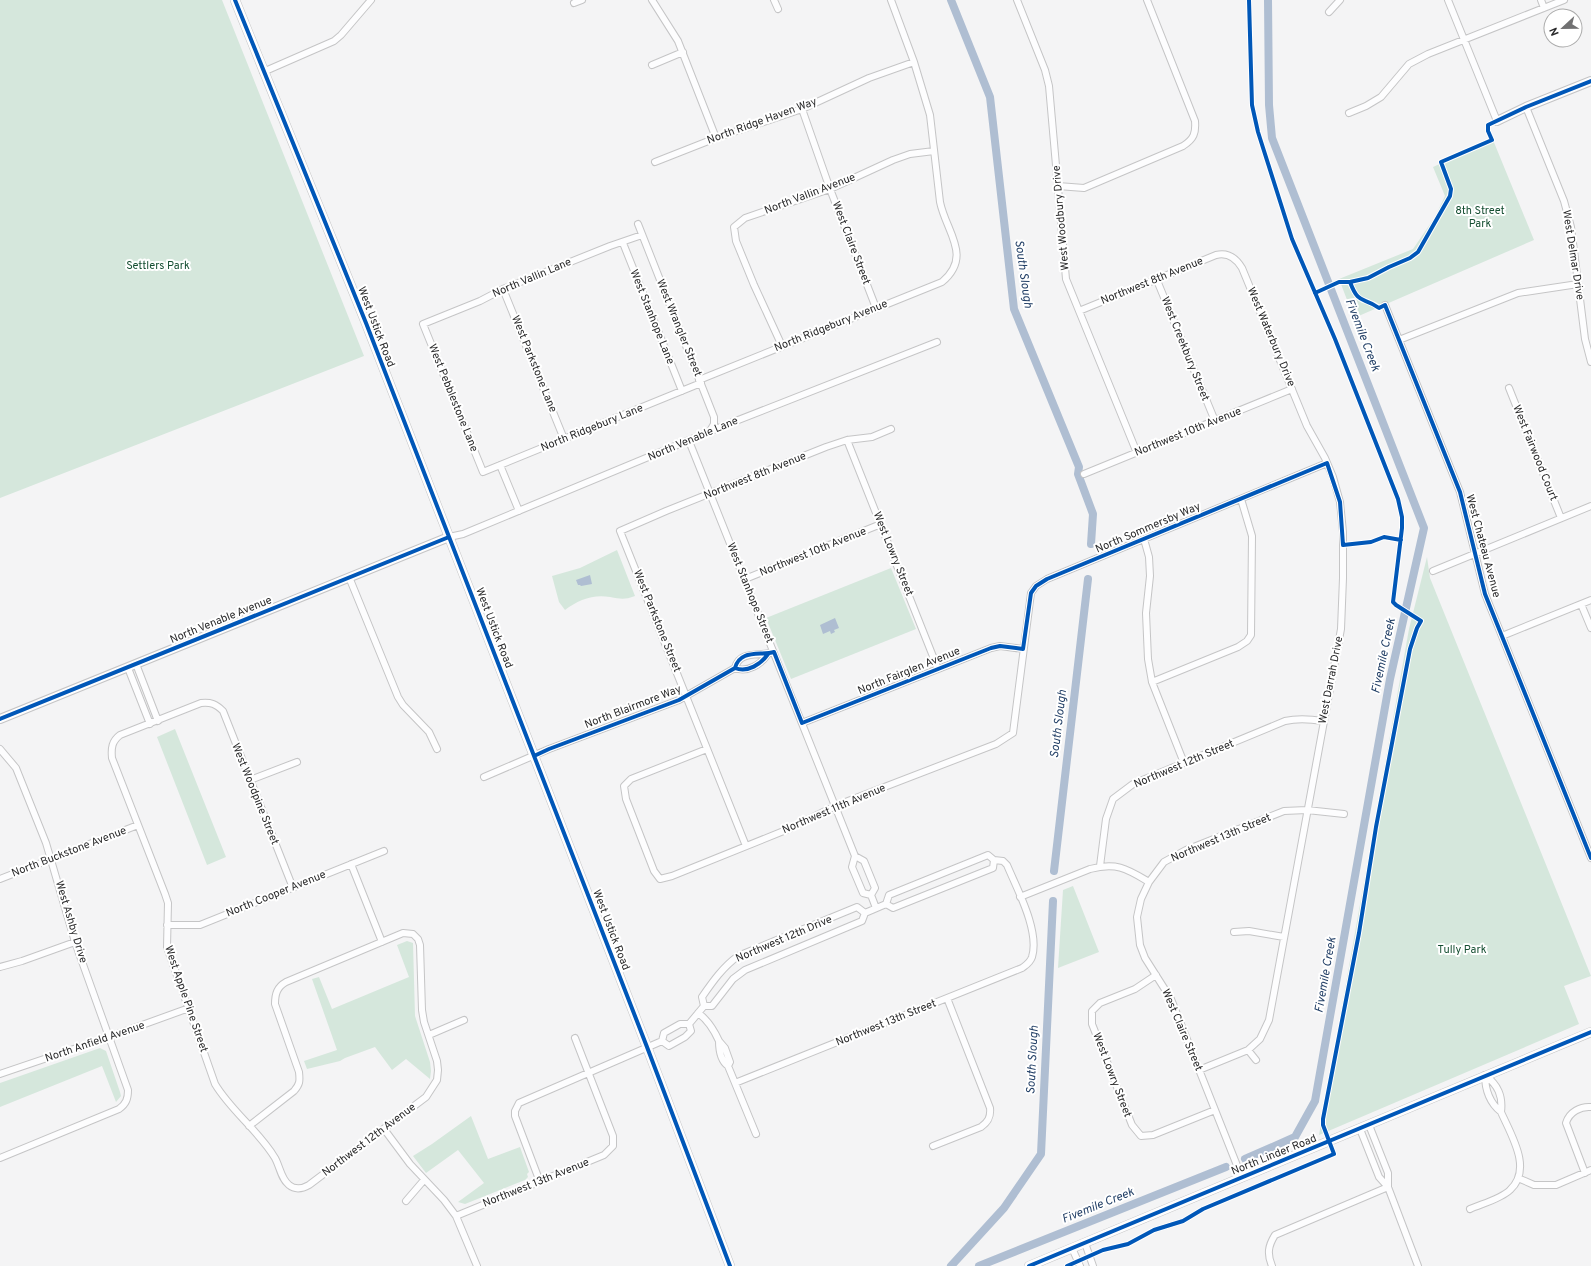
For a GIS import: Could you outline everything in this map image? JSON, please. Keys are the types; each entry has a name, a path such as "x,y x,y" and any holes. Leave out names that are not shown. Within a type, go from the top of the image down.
{"main road":[{"name":"West Ustick Road","path":"235,0 366,323 647,1047 730,1266"},
{"name":"North Linder Road","path":"1029,1266 1360,1130 1485,1075 1591,1032"}],"street":[{"path":"263,72 334,41 371,0"},
{"path":"574,3 582,0"},
{"path":"652,0 674,33 716,138"},
{"path":"774,0 778,9"},
{"path":"891,0 914,62 930,115 934,152"},
{"name":"West Woodbury Drive","path":"1017,0 1045,70 1048,82 1066,279 1137,453"},
{"path":"1058,186 1084,188 1183,146 1190,142 1195,136 1195,121 1147,0"},
{"path":"1329,12 1340,0"},
{"path":"1448,0 1497,121 1526,107 1591,81"},
{"path":"1541,0 1544,8 1564,0"},
{"path":"1350,113 1366,106 1381,96 1409,64 1428,54 1464,39 1543,8"},
{"path":"652,65 682,52"},
{"name":"North Ridge Haven Way","path":"655,162 716,138 802,109 869,78 914,62"},
{"name":"West Delmar Drive","path":"1526,107 1564,201 1571,226 1585,339 1591,362"},
{"name":"West Claire Street","path":"802,109 830,189 876,308"},
{"name":"North Vallin Avenue","path":"782,346 754,285 736,240 734,227 745,218 830,189 893,160 910,154 934,152"},
{"name":"North Ridgebury Avenue","path":"700,382 782,346 942,282 951,274 956,264 956,247 942,210 934,152"},
{"name":"West Wrangler Street","path":"638,224 714,417 714,424 710,431"},
{"name":"North Vallin Lane","path":"423,324 480,301 503,289 610,246 642,236"},
{"name":"West Stanhope Lane","path":"623,243 682,391"},
{"name":"Northwest 8th Avenue","path":"1079,311 1156,278 1216,255 1227,254"},
{"name":"West Waterbury Drive","path":"1227,254 1238,261 1242,268 1307,426"},
{"name":"West Creekbury Street","path":"1156,278 1215,421"},
{"path":"1399,340 1518,293 1578,284"},
{"name":"West Parkstone Lane","path":"503,289 564,439"},
{"name":"West Chateau Avenue","path":"1385,305 1460,492 1485,594 1589,845 1591,858"},
{"name":"West Pebblestone Lane","path":"423,324 483,472"},
{"name":"North Venable Lane","path":"449,537 463,534 710,431 938,342"},
{"name":"North Ridgebury Lane","path":"483,472 682,391 700,382"},
{"name":"West Fairwood Court","path":"1509,388 1561,518"},
{"name":"Northwest 10th Avenue","path":"1084,474 1292,389"},
{"name":"West Darrah Drive","path":"1199,1070 1248,1050 1260,1039 1269,1020 1341,629 1343,532 1340,502 1333,477 1327,463 1307,426"},
{"name":"Northwest 8th Avenue","path":"620,531 666,511 847,440 872,437 891,429"},
{"name":"West Lowry Street","path":"847,440 938,669"},
{"name":"West Stanhope Street","path":"689,441 745,579 771,653 836,806 855,856 852,866 863,893 871,894"},
{"name":"North Sommersby Way","path":"1008,738 1013,733 1031,593 1036,586 1047,579 1327,463"},
{"path":"500,465 519,511"},
{"path":"1152,682 1238,647 1247,641 1251,634 1252,536 1241,499"},
{"path":"1433,571 1591,506"},
{"name":"Northwest 10th Avenue","path":"745,579 881,524"},
{"name":"West Parkstone Street","path":"620,531 746,846"},
{"name":"North Venable Avenue","path":"0,719 449,537"},
{"path":"1144,539 1149,557 1150,576 1146,613 1148,659 1152,682 1184,763"},
{"path":"349,577 398,697 403,705 429,732 437,749"},
{"path":"1502,636 1591,600"},
{"path":"1581,604 1591,628"},
{"name":"North Fairglen Avenue","path":"802,723 991,648 1000,646 1024,649"},
{"name":"North Blairmore Way","path":"735,668 736,662 746,655 771,653"},
{"name":"North Blairmore Way","path":"534,756 686,696 735,668 739,670 752,668 763,661 771,653"},
{"path":"132,666 158,720 150,724 132,666"},
{"name":"West Woodpine Street","path":"158,720 201,703 213,703 223,711 293,888"},
{"name":"Northwest 12th Street","path":"1100,866 1106,819 1113,798 1133,784 1285,721 1310,719 1323,721"},
{"name":"West Apple Pine Street","path":"150,724 120,735 112,744 112,758 168,903 167,947 215,1084 219,1091 271,1153 276,1160 284,1179 293,1188"},
{"name":"Northwest 11th Avenue","path":"707,749 631,779 624,786 626,799 654,871 660,879 672,876 791,828 836,806 1008,738"},
{"name":"West Ashby Drive","path":"0,749 16,768 52,859 75,942 128,1090 127,1101 118,1109 0,1158"},
{"path":"484,777 534,756"},
{"path":"250,780 296,762"},
{"name":"Northwest 13th Street","path":"1149,882 1164,862 1186,850 1284,811 1307,810 1344,814"},
{"name":"North Buckstone Avenue","path":"0,879 138,825"},
{"name":"North Cooper Avenue","path":"167,925 200,925 384,851"},
{"name":"Northwest 12th Drive","path":"864,913 886,904 889,895 988,855 994,860 993,868 893,908 886,904"},
{"name":"West Stanhope Street","path":"855,856 864,861 875,888 871,894"},
{"path":"994,860 1003,861 1007,865 1020,897 1100,866 1116,866 1149,882"},
{"path":"351,864 382,942"},
{"name":"West Claire Street","path":"1149,882 1141,899 1137,917 1140,945 1145,958 1171,1000 1242,1178"},
{"name":"West Stanhope Street","path":"871,894 876,908"},
{"name":"Northwest 13th Street","path":"735,1083 1022,968 1028,964 1032,957 1033,938 1030,922 1020,897"},
{"name":"Northwest 12th Drive","path":"704,1006 702,997 727,965 738,956 857,908 864,913"},
{"name":"Northwest 12th Drive","path":"689,1024 704,1006 712,1006 734,979 745,970 862,921 864,913"},
{"path":"1234,932 1248,931 1284,938"},
{"path":"249,1126 294,1091 299,1085 299,1072 275,1004 275,994 278,988 286,982 403,933 413,934 418,939 420,945 422,1010 429,1035 464,1020"},
{"path":"0,967 22,961 75,942"},
{"name":"West Lowry Street","path":"1156,975 1135,989 1100,1003 1092,1011 1092,1024 1132,1125 1141,1136 1153,1135 1215,1110"},
{"path":"933,1146 981,1127 989,1119 990,1108 947,998"},
{"name":"North Anfield Avenue","path":"0,1074 109,1038 189,1008"},
{"path":"698,1013 704,1017 725,1048 730,1062 728,1066 756,1134"},
{"name":"Northwest 12th Drive","path":"662,1041 664,1034 680,1024 689,1024"},
{"name":"Northwest 12th Drive","path":"662,1041 669,1046 685,1038 691,1031 689,1024"},
{"name":"Northwest 12th Avenue","path":"293,1188 298,1189 309,1185 426,1097 437,1080 437,1061 429,1035"},
{"path":"575,1038 588,1072"},
{"name":"Northwest 12th Drive","path":"647,1047 662,1041"},
{"path":"540,1182 515,1116 516,1106 522,1100 647,1047"},
{"path":"1248,1050 1256,1060"},
{"name":"Northwest 13th Avenue","path":"456,1216 604,1155 613,1146 613,1136 588,1072"},
{"path":"1485,1075 1485,1086 1494,1106 1502,1112"},
{"path":"1470,1209 1510,1191 1518,1178 1521,1164 1517,1147 1502,1112 1502,1102 1495,1083 1485,1075"},
{"path":"1518,1178 1534,1185 1556,1185 1588,1171 1566,1123 1567,1118 1573,1112 1585,1107 1591,1107"},
{"path":"1370,1125 1388,1174 1388,1187 1418,1266"},
{"path":"384,1129 409,1162 444,1200 456,1216 477,1266"},
{"path":"1360,1130 1379,1177 1388,1187"},
{"path":"406,1201 424,1180"},
{"path":"1272,1266 1268,1251 1270,1243 1275,1235 1388,1187"},
{"path":"1085,1243 1094,1266"},
{"path":"1072,1248 1080,1266"}],"green space":[{"name":"Settlers Park","path":"0,0 222,0 364,356 0,498"},
{"name":"8th Street Park","path":"1493,140 1534,240 1354,318 1339,279 1413,249 1435,217 1445,196 1433,167"},
{"path":"617,550 635,596 622,599 604,596 592,597 575,603 565,610 559,602 552,576 580,568"},
{"name":"Tully Park","path":"1427,557 1430,578 1591,976 1564,986 1579,1024 1319,1135 1409,629"},
{"path":"891,568 916,629 791,679 766,618"},
{"path":"175,729 226,857 207,865 157,737"},
{"path":"1073,886 1099,952 1058,968 1063,890"},
{"path":"407,941 413,943 415,1016 430,1062 430,1079 406,1059 392,1070 375,1047 340,1061 307,1069 304,1061 337,1050 312,979 319,977 332,1009 409,977 397,945"},
{"path":"100,1048 106,1051 120,1092 121,1096 116,1102 102,1066 0,1107 0,1083"},
{"path":"471,1116 488,1159 520,1147 529,1172 527,1174 528,1177 525,1180 465,1204 458,1202 484,1183 458,1150 426,1173 413,1156"}],"water":[{"path":"590,575 592,584 581,586 578,585 576,580"},
{"path":"835,618 839,628 834,630 835,632 831,634 830,631 823,634 820,625"}],"waterway":[{"name":"South Slough","path":"951,0 990,97 1014,309 1079,467 1078,474 1093,514 1091,544"},
{"name":"Fivemile Creek","path":"1245,1159 1295,1137 1315,1101 1390,679 1424,528 1272,138 1269,105 1268,0"},
{"name":"South Slough","path":"1054,871 1088,579"},
{"name":"South Slough","path":"951,1266 1004,1208 1041,1154 1053,901"},
{"name":"Fivemile Creek","path":"979,1266 1226,1167"}],"cycle path":[{"path":"235,0 366,323 647,1047 730,1266"},
{"path":"1067,1266 1103,1250 1128,1244 1154,1230 1183,1221 1203,1209 1334,1154 1323,1125 1323,1119 1359,933 1376,827 1410,649 1421,621 1393,602 1402,528 1402,517 1398,499 1335,339 1292,239 1258,132 1252,105 1249,0"},
{"path":"1315,293 1339,282 1350,282 1368,278 1410,258 1418,252 1450,196 1451,189 1441,162 1492,140 1488,131 1488,125 1526,107 1591,81"},
{"path":"1350,282 1353,290 1362,300 1374,304 1379,308 1385,305 1460,492 1485,594 1591,858"},
{"path":"735,668 741,658 751,654 774,652 802,723 991,648 1000,646 1023,649 1031,593 1036,586 1047,579 1327,463 1340,502 1343,545 1371,542 1384,537 1401,540"},
{"path":"0,719 449,537"},
{"path":"534,756 679,700 735,668 745,669 754,667 768,654"},
{"path":"1029,1266 1591,1032"}]}
